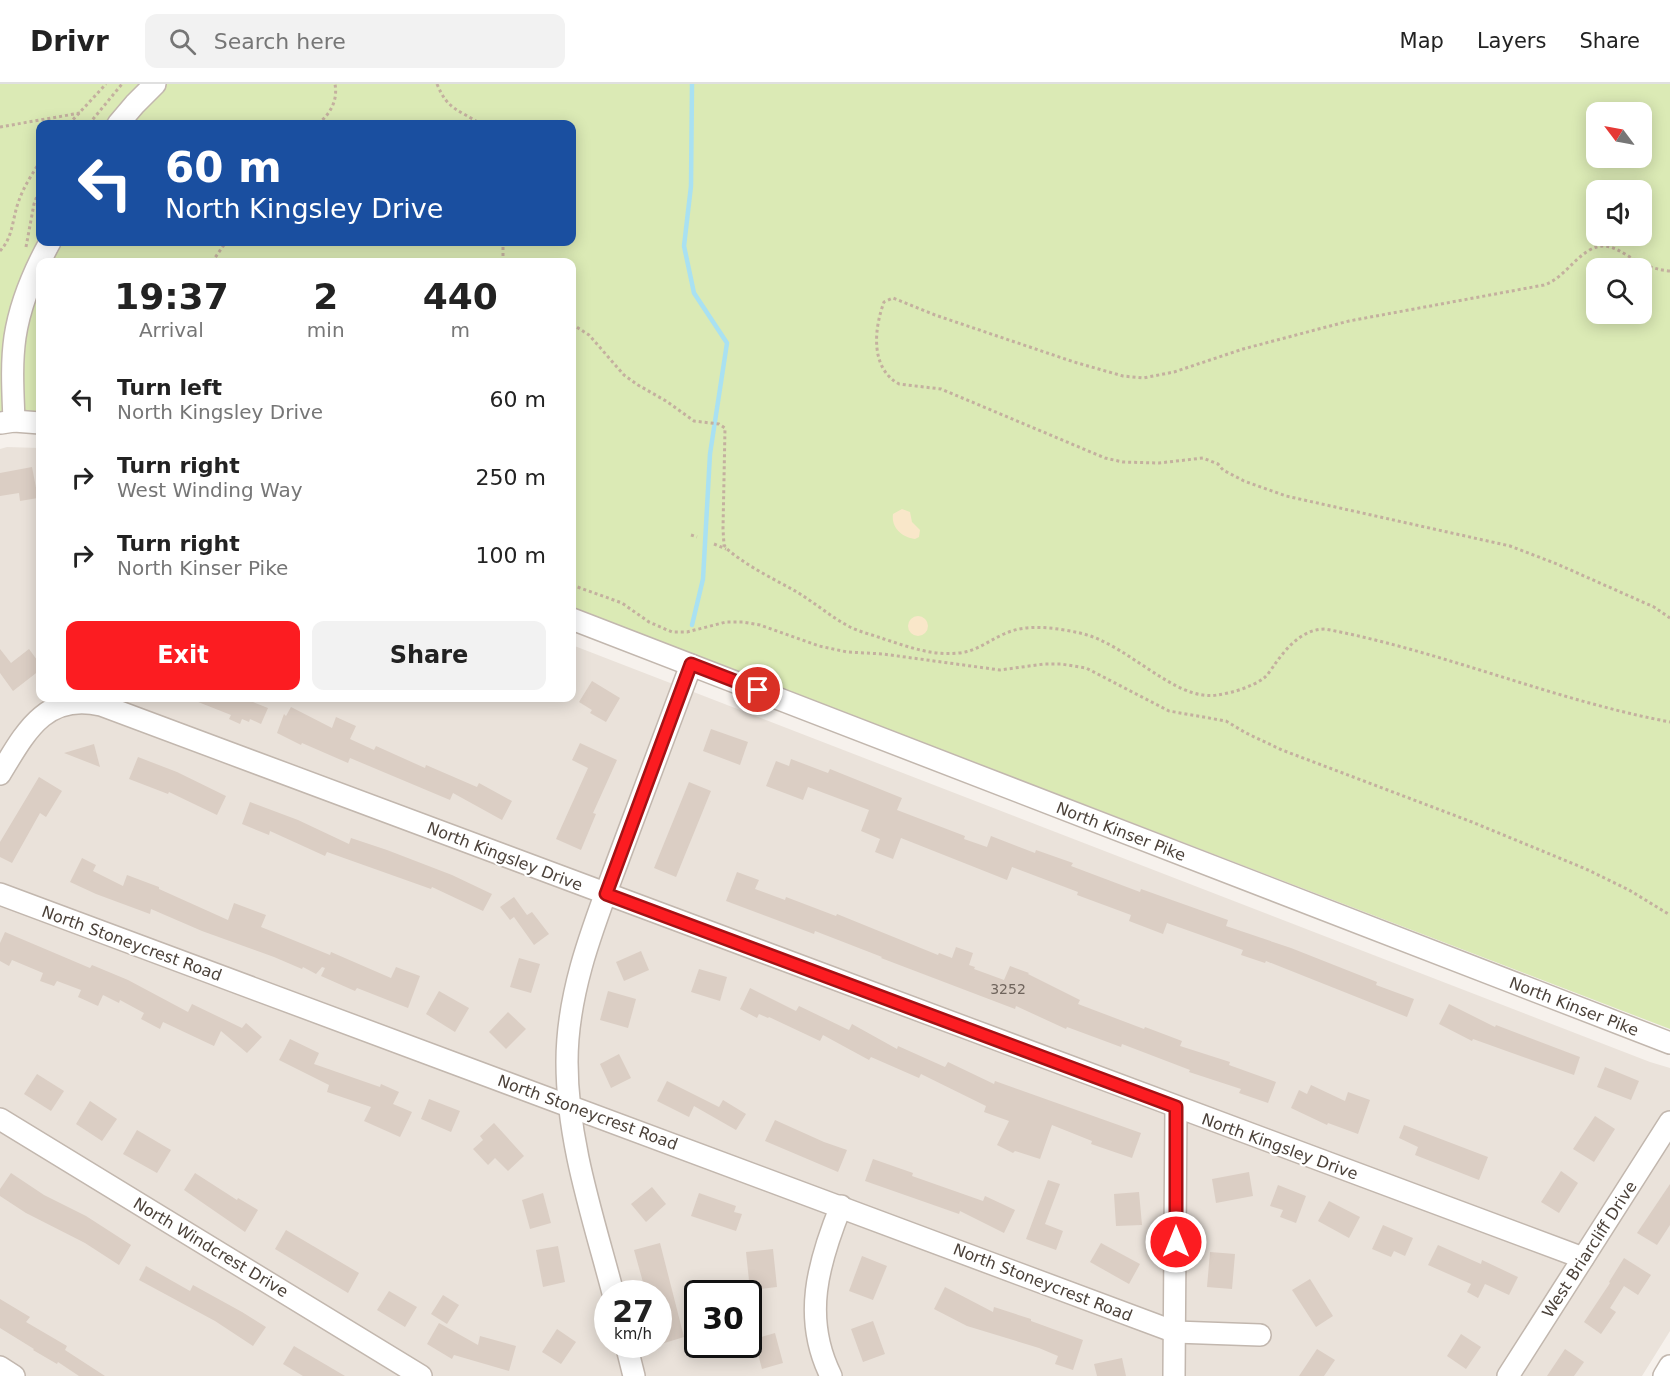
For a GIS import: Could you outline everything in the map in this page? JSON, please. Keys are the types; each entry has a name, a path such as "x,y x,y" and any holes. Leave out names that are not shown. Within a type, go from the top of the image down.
{"street":[{"path":"121,120 155,84"},
{"path":"36,270 15,337 7,422 36,423"},
{"name":"North Kinser Pike","path":"576,621 1670,1043"},
{"path":"610,1280 576,1152 569,1106 567,1061 572,1009 587,943 691,664"},
{"name":"North Kingsley Drive","path":"0,774 24,735 44,715 64,704 73,702 101,705 1583,1258"},
{"name":"North Stoneycrest Road","path":"0,894 1175,1332 1260,1335"},
{"path":"1173,1376 1176,1107"},
{"name":"North Windcrest Drive","path":"0,1119 421,1376"},
{"name":"West Briarcliff Drive","path":"1508,1376 1670,1122"},
{"path":"831,1376 817,1328 816,1291 822,1256 841,1206"},
{"path":"630,1358 634,1376"},
{"path":"1664,1376 1670,1366"},
{"path":"0,1367 14,1376"}],"path":[{"path":"73,120 106,84"},
{"path":"92,120 122,84"},
{"path":"322,120 334,102 335,84"},
{"path":"437,84 453,109 473,120"},
{"path":"40,120 80,113"},
{"path":"0,127 36,121"},
{"path":"0,251 11,235 18,202 36,169"},
{"path":"1670,271 1641,264 1611,247 1601,246 1590,249 1555,280 1544,285 1349,321 1243,349 1174,372 1143,378 1123,376 1074,362 935,315 893,298 884,302 876,345 884,369 893,381 899,384 942,389 1105,458 1123,462 1159,463 1203,458 1218,464 1223,470 1244,481 1286,496 1510,546 1654,607 1670,618"},
{"path":"576,327 589,335 624,375 638,385 694,421 719,424 725,428 723,529 724,545 728,549"},
{"path":"691,535 697,537"},
{"path":"714,544 728,549 851,627 927,652 959,653 978,649 1005,633 1021,627 1080,633 1122,651 1183,691 1203,696 1231,692 1264,678 1292,644 1308,633 1325,629 1464,664 1592,704 1670,722"},
{"path":"576,586 622,603 660,628 672,632 687,632 726,622 743,622 834,650 1000,670 1044,664 1086,668 1169,711 1226,721 1282,750 1560,857 1612,881 1670,915"},
{"path":"926,660 927,652"}],"shaded area":[{"path":"36,448 36,702 576,702 576,647 1670,1068 1670,1331 1642,1376 0,1376 0,449"}],"green space":[{"path":"0,84 1670,84 1670,1029 576,610 576,258 36,258 36,411 0,412"}],"sand":[{"path":"902,509 910,512 912,522 920,530 919,537 915,539 906,536 896,528 893,514"},
{"path":"918,616 925,619 928,626 925,633 918,636 911,633 908,626 911,619"}],"building":[{"path":"32,467 36,498 20,501 19,493 0,496 0,473"},
{"path":"0,649 11,663 29,649 36,659 36,673 13,691 0,673"},
{"path":"592,681 620,698 606,722 590,713 592,710 579,702"},
{"path":"198,702 253,702 268,708 261,724 250,719 249,722 242,719 240,724 229,719 231,715"},
{"path":"291,707 332,728 336,717 356,726 350,739 374,750 376,746 425,768 426,765 477,787 479,783 512,801 502,820 453,793 450,800 350,758 348,763 302,743 301,745 277,733 284,714 286,716"},
{"path":"711,729 748,742 740,765 703,751"},
{"path":"580,743 617,760 593,813 596,814 581,850 556,839 588,768 572,760"},
{"path":"94,744 100,767 64,753"},
{"path":"138,757 177,772 226,796 217,815 169,792 168,794 129,779"},
{"path":"791,759 828,773 830,769 902,798 897,810 965,836 964,839 987,847 991,836 1035,853 1036,850 1073,863 1071,866 1140,892 1141,889 1228,920 1226,926 1291,948 1377,982 1376,985 1414,999 1407,1017 1266,961 1265,963 1241,955 1243,950 1167,923 1163,934 1129,921 1131,915 1012,867 1007,880 901,838 893,859 875,852 880,839 861,831 869,810 808,787 803,800 766,786 776,761 789,766"},
{"path":"39,777 62,791 46,817 40,813 12,863 0,857 0,842"},
{"path":"689,782 711,791 676,877 654,868"},
{"path":"250,802 298,820 349,844 351,838 387,850 452,875 492,894 483,911 432,887 431,889 327,852 325,856 270,831 269,835 242,824"},
{"path":"82,858 96,865 93,871 123,886 127,875 159,887 159,889 228,920 234,903 266,915 261,927 330,955 331,952 391,978 396,967 420,976 408,1008 357,988 355,991 321,976 325,968 322,967 316,974 151,909 150,914 96,894 70,882"},
{"path":"737,872 759,880 755,889 785,900 786,897 836,916 837,914 938,955 939,953 952,958 956,947 973,953 969,965 1004,980 1010,966 1029,973 1080,1000 1078,1004 1182,1041 1180,1046 1230,1062 1229,1065 1276,1082 1268,1103 1239,1093 1241,1089 1189,1072 1190,1070 1122,1044 1121,1047 1067,1027 1066,1029 1016,1006 1015,1009 815,931 814,934 726,901"},
{"path":"514,897 527,915 532,912 549,934 534,945 514,917 510,920 500,907"},
{"path":"5,932 90,968 92,965 128,980 188,1012 192,1004 242,1028 246,1023 262,1037 247,1053 221,1031 214,1046 163,1022 160,1029 141,1019 144,1013 120,1000 119,1003 103,995 98,1006 78,997 81,990 57,981 54,986 40,981 43,973 12,960 9,966 0,961 0,943"},
{"path":"641,951 649,970 624,981 616,962"},
{"path":"519,958 540,964 531,993 510,987"},
{"path":"699,969 727,977 720,1001 691,992"},
{"path":"750,988 796,1011 799,1006 849,1030 852,1024 897,1049 898,1046 945,1067 948,1062 994,1084 995,1081 1141,1133 1132,1158 1091,1144 1092,1141 1052,1125 1040,1159 1015,1151 1013,1153 997,1145 1009,1121 984,1112 986,1106 921,1074 919,1078 871,1057 869,1060 823,1035 820,1041 769,1017 759,1014 757,1018 740,1009"},
{"path":"439,991 469,1008 455,1032 426,1014"},
{"path":"608,991 636,999 628,1028 600,1020"},
{"path":"1449,1004 1495,1027 1496,1025 1580,1057 1574,1075 1473,1039 1472,1041 1439,1024"},
{"path":"508,1012 526,1029 506,1049 489,1032"},
{"path":"290,1039 319,1053 314,1064 380,1087 381,1084 399,1092 393,1104 412,1112 400,1137 364,1121 371,1107 327,1092 329,1085 279,1060"},
{"path":"619,1054 631,1078 611,1088 600,1064"},
{"path":"1605,1067 1639,1081 1631,1100 1597,1087"},
{"path":"37,1074 64,1091 51,1111 24,1094"},
{"path":"667,1081 719,1107 723,1100 746,1114 736,1130 694,1106 689,1117 657,1101"},
{"path":"1311,1085 1345,1101 1348,1092 1370,1100 1358,1134 1328,1123 1327,1125 1291,1108 1299,1090 1307,1094"},
{"path":"429,1099 460,1111 451,1132 421,1119"},
{"path":"90,1101 117,1119 102,1141 76,1124"},
{"path":"1595,1116 1615,1129 1594,1162 1573,1149"},
{"path":"775,1120 847,1150 838,1172 765,1141"},
{"path":"494,1123 524,1156 508,1171 495,1158 488,1165 473,1149 483,1140 480,1136"},
{"path":"1404,1125 1488,1157 1479,1180 1415,1155 1418,1147 1399,1138"},
{"path":"137,1130 171,1150 157,1173 123,1154"},
{"path":"873,1159 913,1173 912,1176 983,1201 985,1196 1015,1210 1004,1233 960,1211 959,1214 865,1181"},
{"path":"1561,1171 1578,1183 1559,1213 1541,1202"},
{"path":"1249,1172 1253,1196 1216,1203 1212,1179"},
{"path":"11,1173 44,1195 86,1216 131,1245 119,1265 85,1243 26,1213 0,1196 0,1189"},
{"path":"195,1173 237,1200 238,1198 258,1210 245,1232 184,1190"},
{"path":"1048,1180 1060,1184 1045,1224 1063,1231 1056,1250 1026,1239"},
{"path":"1670,1184 1670,1225 1657,1245 1637,1233"},
{"path":"1278,1185 1306,1196 1296,1223 1280,1217 1283,1210 1270,1206"},
{"path":"652,1187 666,1204 646,1222 631,1204"},
{"path":"1139,1192 1142,1225 1116,1226 1114,1194"},
{"path":"543,1193 551,1223 530,1229 522,1200"},
{"path":"699,1193 736,1206 734,1212 742,1214 736,1231 691,1216"},
{"path":"1329,1201 1360,1217 1349,1238 1318,1221"},
{"path":"1383,1225 1413,1238 1405,1256 1394,1251 1391,1257 1372,1249"},
{"path":"286,1230 359,1273 348,1293 275,1249"},
{"path":"660,1243 669,1280 642,1280 634,1250"},
{"path":"1101,1243 1140,1264 1129,1284 1090,1262"},
{"path":"1438,1245 1481,1264 1482,1260 1518,1277 1509,1295 1485,1284 1478,1298 1467,1292 1471,1284 1428,1265"},
{"path":"558,1246 565,1282 543,1287 536,1250"},
{"path":"773,1249 777,1287 762,1289 762,1280 749,1280 746,1252"},
{"path":"1210,1252 1235,1254 1232,1289 1207,1287"},
{"path":"862,1256 887,1266 873,1300 849,1291"},
{"path":"1624,1258 1651,1275 1638,1295 1624,1286 1610,1308 1616,1312 1601,1334 1584,1322"},
{"path":"146,1266 190,1291 193,1285 266,1327 253,1346 215,1321 139,1280"},
{"path":"1310,1279 1333,1316 1316,1327 1292,1290"},
{"path":"945,1287 993,1312 994,1307 1083,1340 1073,1370 1055,1364 1058,1356 967,1326 934,1309"},
{"path":"672,1290 684,1337 672,1341"},
{"path":"389,1291 417,1307 405,1327 377,1310"},
{"path":"443,1295 459,1305 447,1324 431,1314"},
{"path":"0,1299 30,1317 26,1322 67,1346 65,1350 105,1376 79,1376 0,1328"},
{"path":"873,1321 885,1354 863,1362 851,1329"},
{"path":"439,1323 478,1345 480,1336 516,1346 509,1371 454,1355 452,1359 427,1344"},
{"path":"557,1329 576,1342 561,1364 542,1352"},
{"path":"775,1333 783,1363 762,1369 759,1358 762,1358 762,1337"},
{"path":"1461,1334 1481,1347 1466,1369 1447,1356"},
{"path":"294,1346 345,1376 303,1376 283,1364"},
{"path":"1317,1349 1335,1360 1324,1376 1299,1376"},
{"path":"1565,1349 1584,1362 1574,1376 1547,1376"},
{"path":"1122,1358 1126,1376 1097,1376 1094,1364"}],"waterway":[{"path":"692,84 691,186 684,246 694,293 727,343 710,454 703,579 692,625"}],"route":[{"path":"758,690 691,664 606,894 1176,1107 1176,1242"}]}
